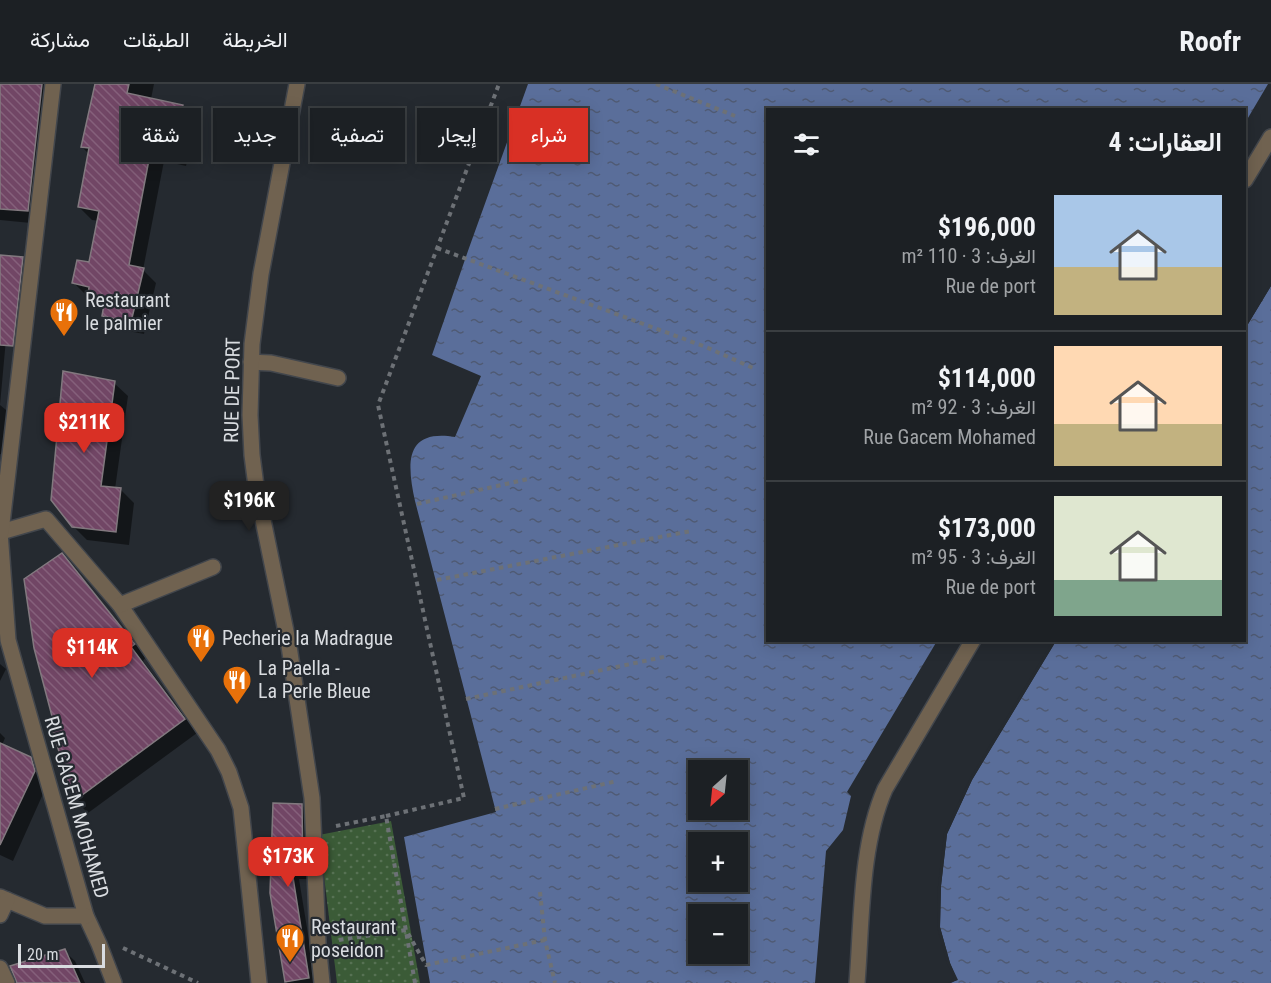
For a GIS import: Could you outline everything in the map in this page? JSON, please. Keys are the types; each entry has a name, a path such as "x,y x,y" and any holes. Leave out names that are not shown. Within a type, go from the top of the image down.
{"street":[{"name":"RUE GACEM MOHAMED","path":"53,84 0,532 8,640 86,916 114,983"},
{"name":"RUE DE PORT","path":"297,84 261,274 251,362 250,416 252,455 289,646 312,798 318,943 322,983"},
{"path":"1246,178 1271,136"},
{"path":"251,362 271,363 338,378"},
{"path":"0,532 46,519 120,605 218,750 236,789 244,824 259,983"},
{"path":"120,605 213,567"},
{"path":"857,983 868,849 878,806 885,789 972,642"},
{"path":"0,915 3,898 45,916 86,916"},
{"path":"0,968 7,983"}],"path":[{"path":"327,828 464,798 378,405 499,84"},
{"path":"656,84 735,116"},
{"path":"437,248 706,347 753,368"},
{"path":"417,504 528,479"},
{"path":"436,580 691,531"},
{"path":"466,699 668,656"},
{"path":"495,809 617,781"},
{"path":"386,816 415,983"},
{"path":"540,892 545,940 555,983"},
{"path":"338,929 340,951"},
{"path":"318,943 406,930"},
{"path":"406,930 426,965 545,940"},
{"path":"99,944 118,945 198,983"}],"green space":[{"path":"391,821 420,983 337,983 319,835"}],"water":[{"path":"528,84 1268,84 1246,121 1246,108 766,108 766,642 936,642 847,792 851,796 843,830 826,851 815,983 430,983 404,837 496,812 415,501 411,462 418,444 426,438 455,437 481,376 432,355 509,137 509,162 588,162 588,108 519,108"},
{"path":"1271,286 1271,983 951,983 957,980 940,927 941,886 947,834 972,780 1055,642 1246,642 1246,327"}],"pier":[{"path":"1271,283 1246,327 1246,321"},
{"path":"1052,642 1055,642 972,780 947,834 941,886 940,927 950,963 958,980 948,983 954,978 947,964 937,927 938,886 944,833 970,778"}],"building":[{"path":"0,84 42,84 28,211 0,209"},
{"path":"95,84 129,84 127,93 183,105 182,108 121,108 121,162 149,162 129,265 144,268 131,322 102,316 105,299 88,295 89,287 72,283 77,260 89,262 99,211 78,207 89,148 81,147"},
{"path":"0,255 23,257 13,346 0,345"},
{"path":"63,371 115,381 101,486 121,488 116,532 72,527 51,500"},
{"path":"62,553 135,644 131,647 185,719 74,801 50,722 53,720 34,648 24,579"},
{"path":"0,743 31,757 35,771 0,845"},
{"path":"273,803 302,804 303,871 292,871 309,978 285,982 270,893"},
{"path":"65,949 80,983 17,983 10,966"}],"place":[{"name":"Restaurant le palmier","path":"64,338"},
{"name":"Pecherie la Madrague","path":"201,664"},
{"name":"La Paella - La Perle Bleue","path":"237,706"},
{"name":"Restaurant poseidon","path":"290,964"}]}
